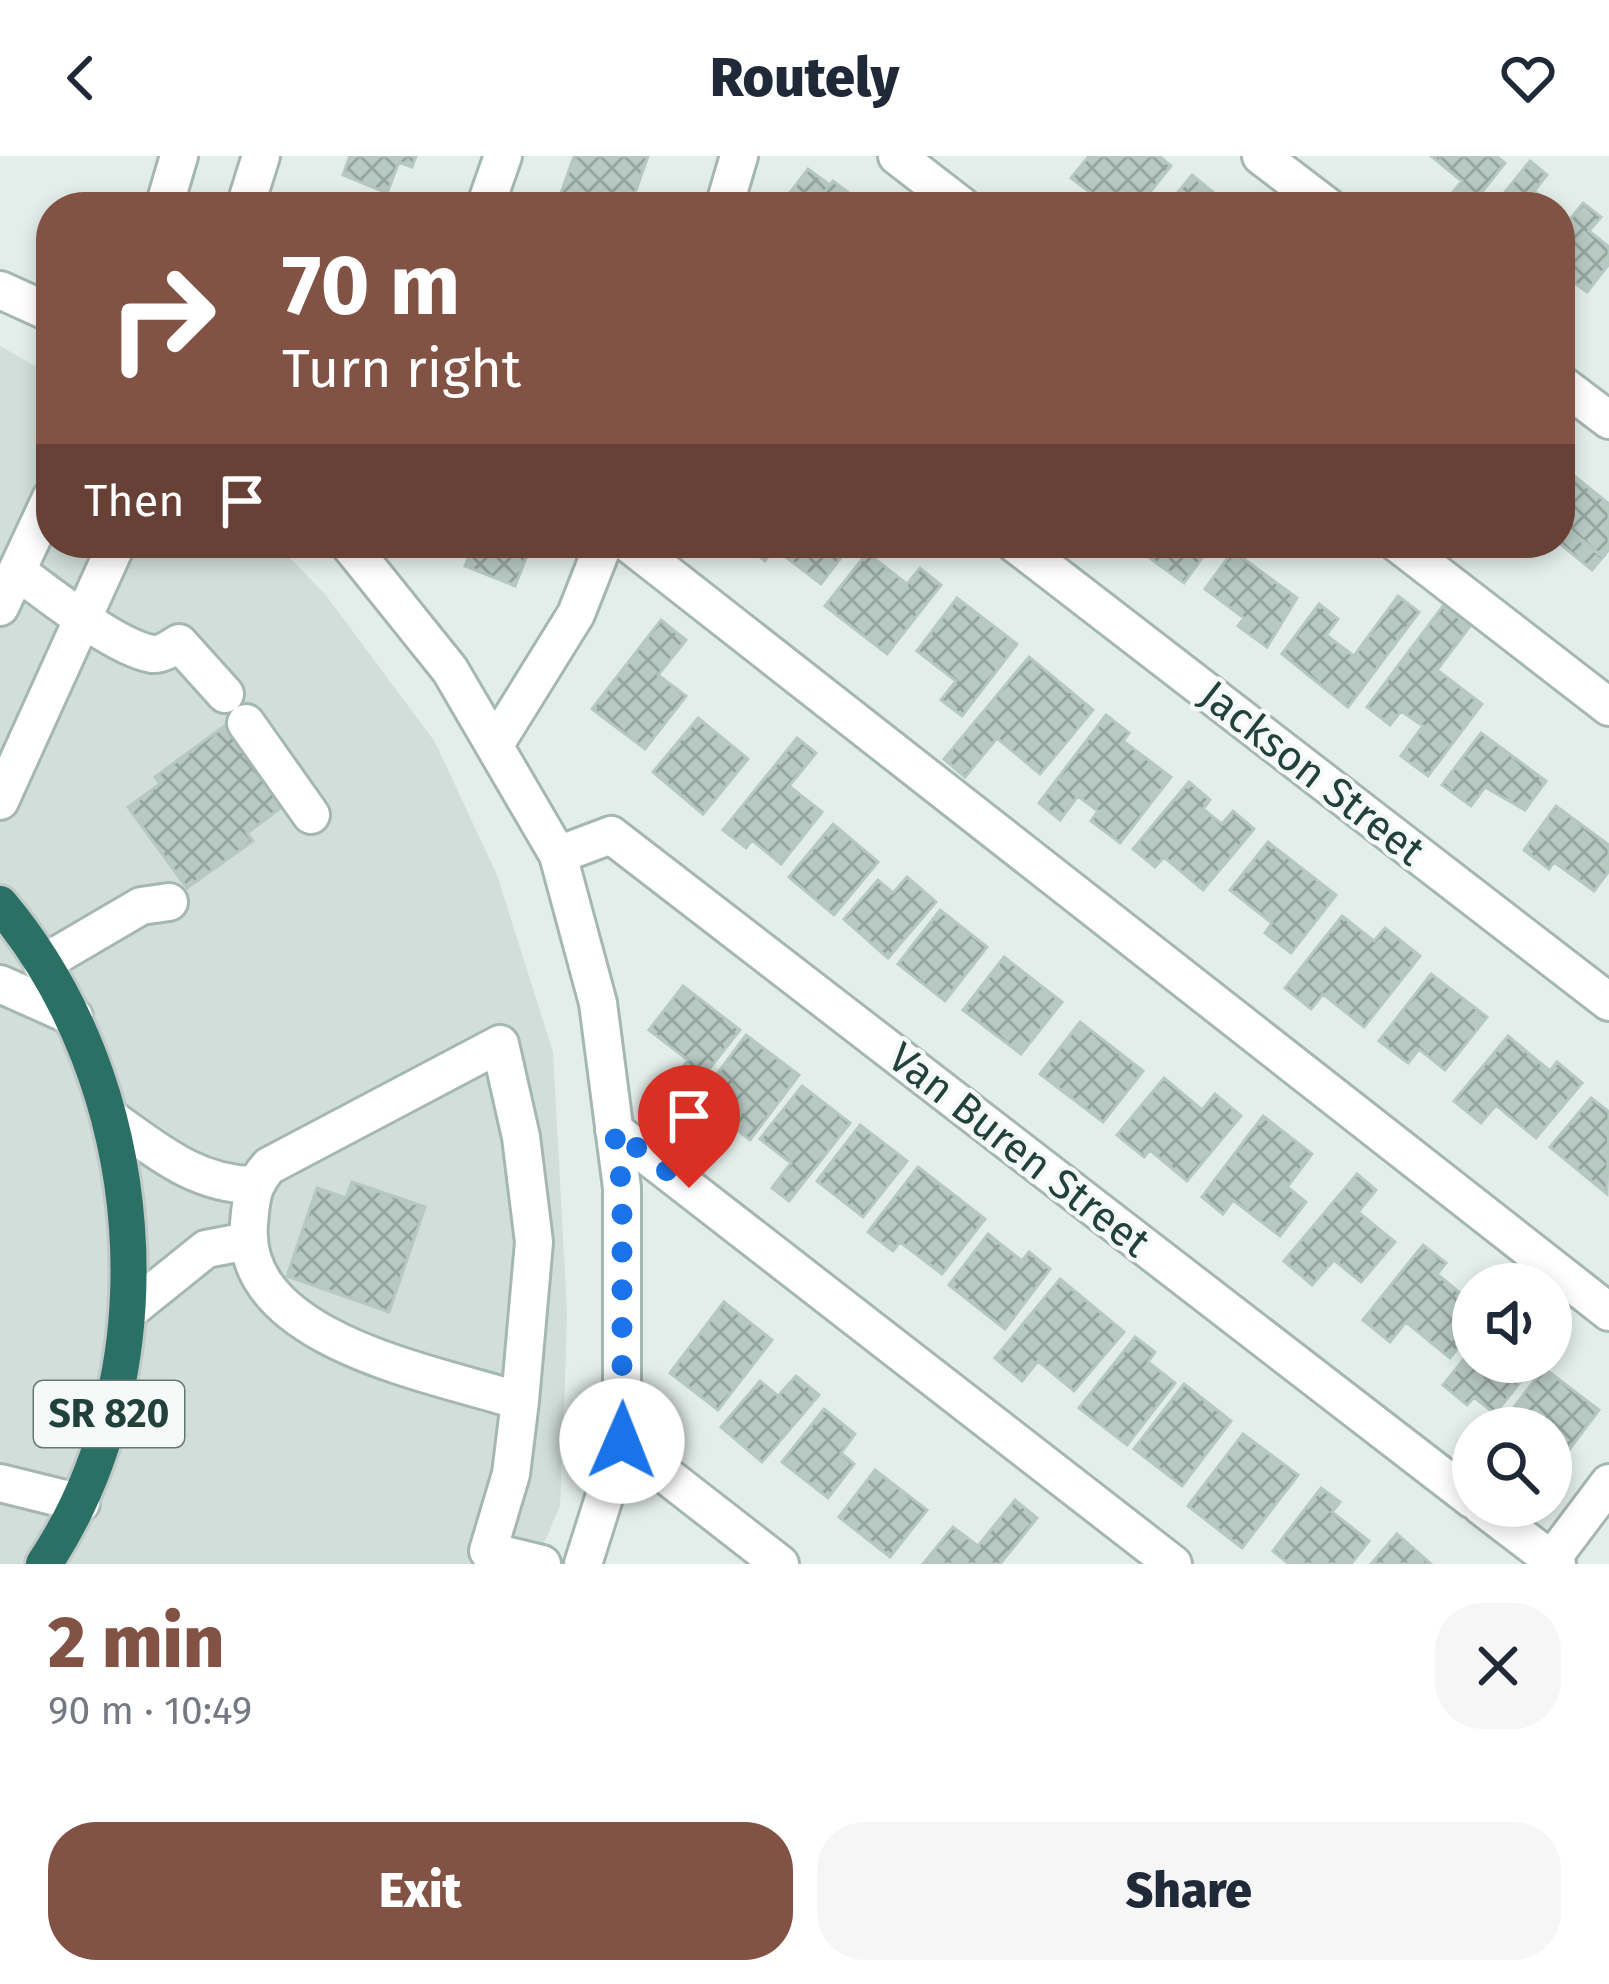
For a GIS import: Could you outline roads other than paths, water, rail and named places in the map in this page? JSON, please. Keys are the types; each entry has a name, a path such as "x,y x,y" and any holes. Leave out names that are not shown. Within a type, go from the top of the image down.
{"highway":[{"name":"SR 820","path":"0,904 74,1017 109,1117 127,1214 129,1311 111,1410 79,1509 84,1564"},
{"path":"44,1564 79,1509"}],"street":[{"path":"168,192 179,156"},
{"path":"249,192 261,156"},
{"path":"490,192 503,156"},
{"path":"729,192 740,156"},
{"path":"897,156 944,192"},
{"path":"1261,156 1308,192"},
{"path":"0,290 36,306"},
{"path":"1575,394 1609,420"},
{"path":"0,607 15,554 36,521"},
{"path":"15,554 83,619 153,654 179,643 235,709 310,815"},
{"path":"0,800 110,558"},
{"path":"367,558 450,670 558,855 598,1003 622,1188 622,1441 583,1564"},
{"path":"496,743 576,614 598,558"},
{"path":"647,558 1609,1312"},
{"name":"Jackson Street","path":"1033,558 1609,1002"},
{"path":"1416,558 1609,707"},
{"name":"Van Buren Street","path":"558,855 611,835 1452,1483"},
{"path":"42,964 141,906 170,902"},
{"path":"0,984 74,1017"},
{"path":"520,1400 298,1323 257,1271 248,1241 252,1185 268,1166 500,1044 521,1137 534,1242 520,1400 511,1474 488,1550 542,1564"},
{"path":"109,1117 186,1171 222,1184 252,1185"},
{"path":"614,1130 1173,1564"},
{"path":"129,1311 206,1249 248,1241"},
{"path":"622,1441 780,1564"},
{"path":"0,1483 79,1509"},
{"path":"1507,1527 1552,1563 1609,1483"}]}
